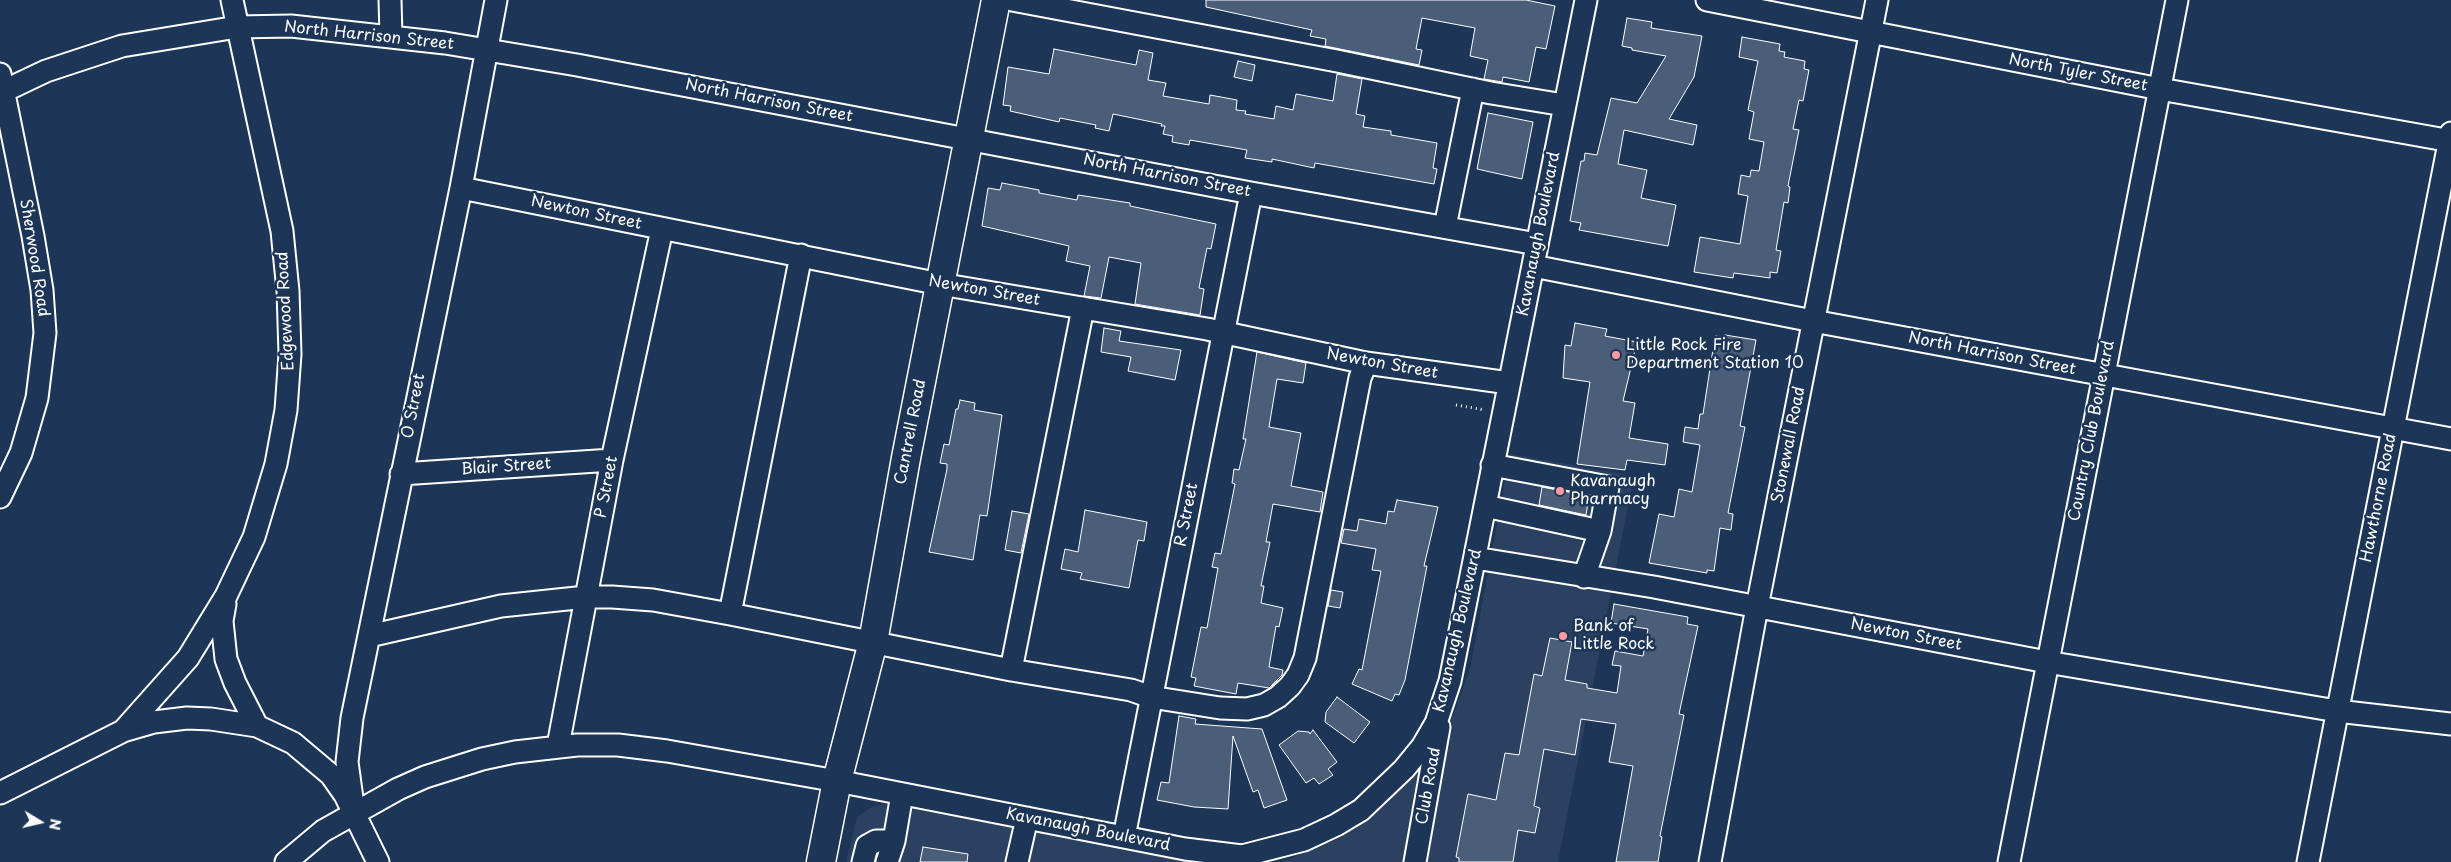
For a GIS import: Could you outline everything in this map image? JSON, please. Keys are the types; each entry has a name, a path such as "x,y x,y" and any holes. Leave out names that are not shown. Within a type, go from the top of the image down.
{"main road":[{"name":"Cantrell Road","path":"821,862 837,782 872,642 996,0"}],"street":[{"name":"Edgewood Road","path":"123,731 188,658 226,596 254,537 276,464 286,410 290,354 288,291 282,231 232,0"},
{"path":"390,0 391,36"},
{"name":"O Street","path":"354,813 348,784 347,748 401,474 461,188 496,0"},
{"path":"1012,0 1564,105"},
{"name":"Kavanaugh Boulevard","path":"286,862 323,831 398,789 448,769 515,752 558,746 618,745 667,751 1185,849 1242,856 1304,840 1336,825 1361,810 1404,769 1422,747 1436,723 1450,681 1586,0"},
{"name":"North Tyler Street","path":"1707,0 2160,89 2451,138"},
{"name":"Stonewall Road","path":"1710,862 1813,321 1877,0"},
{"name":"Country Club Boulevard","path":"2009,862 2102,375 2177,0"},
{"name":"North Harrison Street","path":"2,83 122,46 237,28 292,26 391,36 577,65 970,138 1251,193 1537,244"},
{"name":"Sherwood Road","path":"0,497 21,453 37,398 45,333 42,290 36,254 2,83"},
{"path":"1445,227 1473,89"},
{"name":"Hawthorne Road","path":"2308,862 2451,138"},
{"name":"Newton Street","path":"461,188 940,284 1223,333 1366,363 1509,383"},
{"name":"R Street","path":"1124,836 1251,193"},
{"name":"P Street","path":"558,746 612,460 662,228"},
{"path":"730,614 801,255"},
{"name":"North Harrison Street","path":"1533,266 1813,321 2451,438"},
{"path":"1011,670 1083,308"},
{"path":"369,636 501,606 586,597 653,600 1011,670 1131,690 1151,697 1220,708 1247,709 1264,705 1278,697 1298,675 1305,658 1358,388 1366,363"},
{"name":"Blair Street","path":"401,474 612,460"},
{"path":"1492,465 1608,487 1600,531 1584,577"},
{"path":"1485,506 1600,531"},
{"name":"Newton Street","path":"1475,558 1654,587 2048,662 2337,712 2451,724"},
{"path":"226,596 222,621 226,659 235,683 257,726"},
{"name":"Club Road","path":"1415,862 1441,710"},
{"path":"0,793 123,731 154,722 187,718 211,719 257,726 293,743 331,775 354,813 378,862"},
{"path":"877,862 889,848 902,794"},
{"path":"1018,862 1027,818"},
{"path":"863,862 867,846 876,841 889,848"},
{"path":"1242,856 1269,862"}],"path":[{"path":"1456,405 1502,413"}],"shaded area":[{"path":"1510,454 1634,476 1558,862 1281,862 1340,838 1381,808 1415,774 1454,713 1470,669"},
{"path":"886,804 1203,862 846,862 857,817 873,806"}],"building":[{"path":"1206,0 1526,0 1555,6 1546,49 1536,47 1529,82 1503,77 1502,82 1484,79 1488,60 1470,56 1475,28 1422,18 1416,49 1422,50 1419,65 1325,46 1326,39 1310,36 1312,30 1206,7"},
{"path":"1627,18 1652,22 1651,28 1702,36 1694,77 1669,119 1697,125 1693,145 1624,130 1618,164 1647,170 1641,198 1676,205 1668,246 1579,230 1581,223 1570,221 1581,161 1584,161 1585,153 1597,155 1611,98 1637,103 1666,56 1632,50 1632,48 1622,46"},
{"path":"1742,37 1780,44 1779,51 1785,52 1784,57 1805,61 1804,69 1809,70 1803,101 1799,100 1793,129 1799,130 1788,186 1790,187 1788,203 1784,202 1776,250 1781,251 1777,273 1770,272 1770,278 1734,273 1733,278 1694,272 1700,237 1740,244 1748,196 1738,194 1741,175 1750,177 1751,170 1759,171 1764,142 1749,139 1754,112 1748,110 1758,61 1739,57"},
{"path":"1054,49 1136,65 1139,50 1153,53 1148,80 1166,83 1163,96 1209,104 1210,95 1237,100 1236,110 1246,111 1245,114 1274,119 1276,106 1293,110 1296,94 1333,101 1337,74 1362,79 1356,114 1365,116 1363,127 1391,131 1391,135 1437,143 1433,168 1437,169 1434,184 1315,163 1314,168 1272,159 1272,162 1245,158 1247,150 1190,140 1189,145 1172,142 1173,136 1163,134 1165,126 1161,126 1162,124 1113,114 1109,131 1095,128 1096,125 1060,118 1059,122 1010,111 1011,106 1003,105 1008,67 1049,74"},
{"path":"1238,61 1255,65 1252,81 1234,77"},
{"path":"1488,113 1533,122 1522,179 1477,169"},
{"path":"1002,183 1039,190 1039,193 1077,200 1078,195 1130,203 1130,206 1216,224 1211,249 1207,248 1199,288 1204,289 1200,315 1135,304 1141,263 1109,257 1101,298 1084,296 1090,266 1066,261 1069,246 982,226 988,188 1000,190"},
{"path":"1575,323 1607,329 1605,336 1637,342 1623,401 1635,403 1629,438 1668,444 1665,465 1627,460 1625,470 1577,464 1590,382 1563,378 1565,345 1571,346"},
{"path":"1104,328 1121,331 1119,341 1181,350 1175,380 1128,371 1131,357 1101,352"},
{"path":"1725,335 1756,340 1740,426 1745,427 1728,513 1733,514 1731,530 1720,528 1714,571 1707,570 1707,573 1649,563 1659,514 1674,517 1679,489 1692,492 1700,445 1683,442 1685,427 1698,429 1700,414 1703,414 1715,336 1724,337"},
{"path":"1257,352 1306,363 1303,383 1277,379 1269,427 1301,433 1291,486 1323,492 1320,512 1273,504 1266,542 1270,542 1261,586 1264,586 1261,603 1283,608 1279,627 1276,626 1269,667 1283,670 1282,675 1269,688 1238,683 1236,694 1194,686 1196,678 1191,677 1201,627 1207,628 1218,568 1212,567 1215,553 1221,554 1235,484 1232,483 1234,469 1239,470 1246,439 1243,439"},
{"path":"960,400 975,403 974,410 1002,415 987,516 980,515 973,560 929,552 947,469 947,464 940,463 944,444 949,445 956,409 958,409"},
{"path":"1542,487 1589,496 1586,515 1539,505"},
{"path":"1397,500 1438,507 1424,566 1427,566 1405,680 1399,695 1395,694 1392,701 1352,684 1359,669 1362,670 1381,571 1372,570 1376,549 1341,543 1344,529 1357,531 1359,519 1386,524 1388,511 1394,512"},
{"path":"1085,510 1147,522 1144,541 1138,540 1129,588 1080,579 1082,573 1061,569 1065,549 1078,552"},
{"path":"1012,511 1029,514 1021,553 1005,550"},
{"path":"1331,590 1343,592 1340,608 1328,606"},
{"path":"1614,604 1688,617 1687,624 1698,626 1679,714 1684,715 1660,836 1662,837 1658,862 1616,862 1633,766 1609,762 1616,724 1581,719 1575,755 1544,749 1534,806 1540,808 1535,833 1518,830 1513,862 1459,862 1459,858 1456,857 1468,794 1496,800 1505,753 1519,755 1534,674 1542,676 1550,638 1572,642 1565,680 1587,684 1587,688 1617,693 1621,666 1612,665 1615,651 1643,656 1648,629 1611,623"},
{"path":"1337,697 1370,722 1354,743 1325,722 1326,712"},
{"path":"1179,716 1196,719 1195,724 1262,729 1287,800 1264,808 1258,790 1253,792 1233,736 1228,809 1194,807 1157,800 1161,782 1169,783"},
{"path":"1313,730 1337,762 1328,769 1333,775 1319,784 1314,778 1306,783 1279,745 1298,731 1309,732 1310,734"},
{"path":"923,847 968,854 967,862 920,862"}],"place":[{"name":"Little Rock Fire Department Station 10","path":"1616,355"},
{"name":"Kavanaugh Pharmacy","path":"1560,491"},
{"name":"Bank of Little Rock","path":"1563,636"}]}
